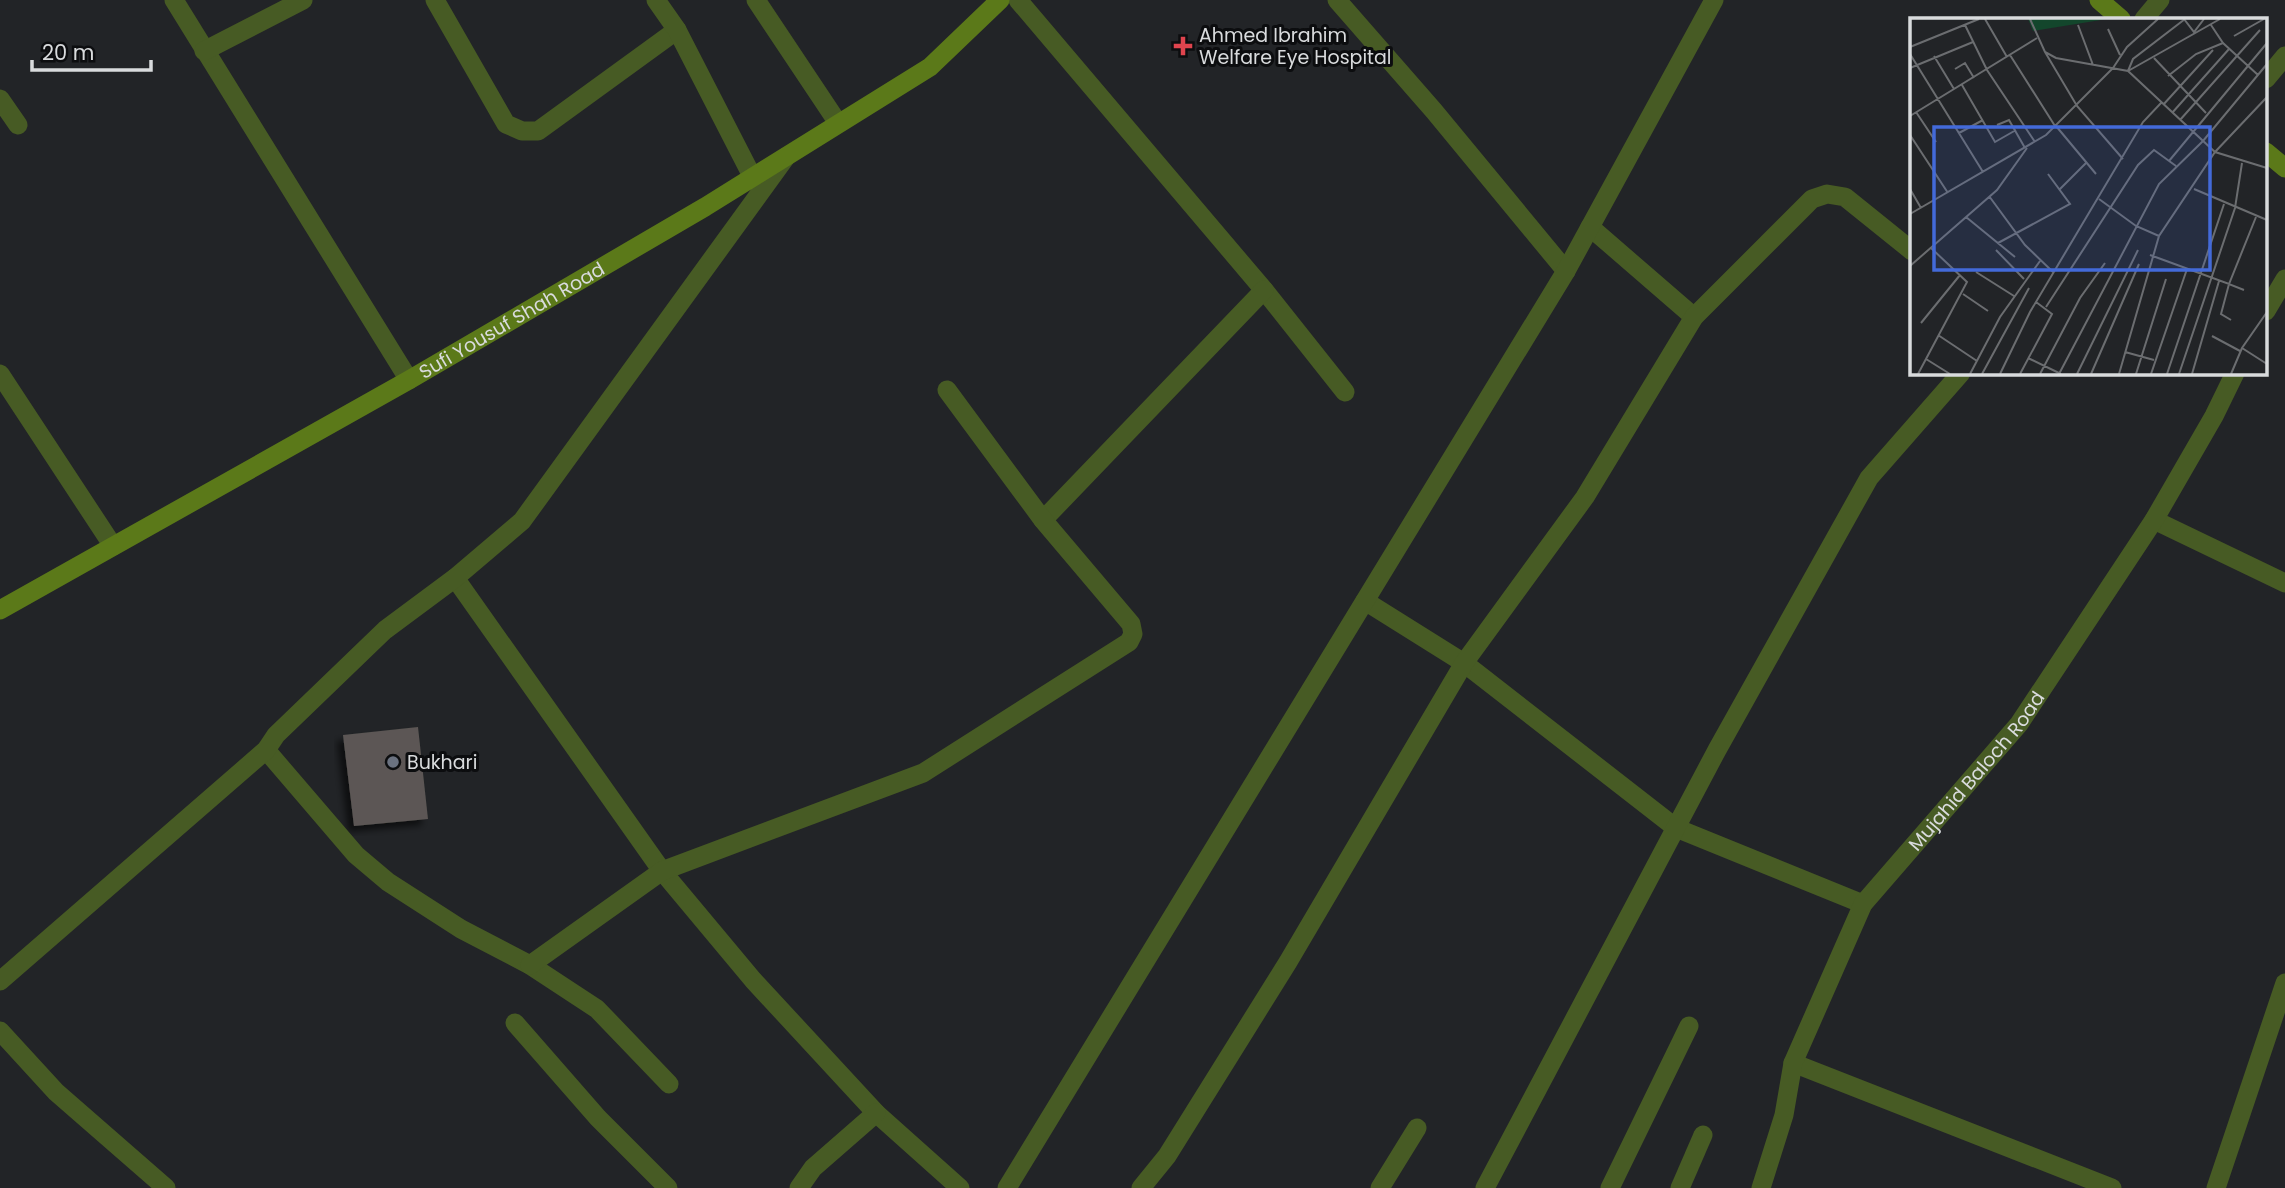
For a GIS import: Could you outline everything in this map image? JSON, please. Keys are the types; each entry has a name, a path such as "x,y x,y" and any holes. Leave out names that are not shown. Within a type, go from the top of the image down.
{"main road":[{"name":"Sufi Yousuf Shah Road","path":"0,610 409,380 753,178 930,67 1000,0"},
{"path":"2099,0 2120,18"},
{"path":"2268,154 2285,168"}],"street":[{"path":"174,0 409,380"},
{"path":"204,51 303,0"},
{"path":"435,0 506,124 522,131 538,131 677,30"},
{"path":"656,0 677,30 753,178"},
{"path":"756,0 838,123"},
{"path":"1018,0 1264,290 1345,392"},
{"path":"1337,0 1434,111 1566,271"},
{"path":"1007,1188 1566,271 1714,0"},
{"path":"2145,18 2160,0"},
{"path":"2268,77 2285,56"},
{"path":"0,99 18,125"},
{"path":"0,981 266,750 276,735 385,630 455,578 522,521 787,157"},
{"path":"1141,1188 1167,1156 1288,962 1464,663 1585,497 1695,317 1812,199 1827,194 1845,197 1910,249"},
{"path":"1590,227 1695,317"},
{"path":"2268,308 2285,279"},
{"path":"1044,520 1264,290"},
{"path":"0,374 113,546"},
{"path":"1485,1188 1778,637 1869,478 1960,374"},
{"name":"Mujahid Baloch Road","path":"1761,1188 1784,1115 1793,1063 1863,904 2019,724 2154,520 2214,416 2235,374"},
{"path":"530,965 662,871 923,773 1129,642 1133,634 1131,624 1044,520 947,390"},
{"path":"2154,520 2285,583"},
{"path":"455,578 662,871 753,980 876,1113 960,1188"},
{"path":"1365,601 1464,663 1676,828 1863,904"},
{"path":"266,750 356,855 388,881 461,929 530,965 597,1009 669,1084"},
{"path":"2216,1188 2285,983"},
{"path":"515,1023 598,1118 668,1188"},
{"path":"1610,1188 1689,1026"},
{"path":"0,1031 56,1091 166,1188"},
{"path":"1793,1063 2103,1186"},
{"path":"799,1188 813,1168 876,1113"},
{"path":"1380,1188 1418,1128"},
{"path":"1680,1188 1703,1135"}],"building":[{"path":"418,727 428,819 354,826 343,735"}],"place":[{"name":"Ahmed Ibrahim Welfare Eye Hospital","path":"1183,46"},
{"name":"Bukhari","path":"393,762"}]}
